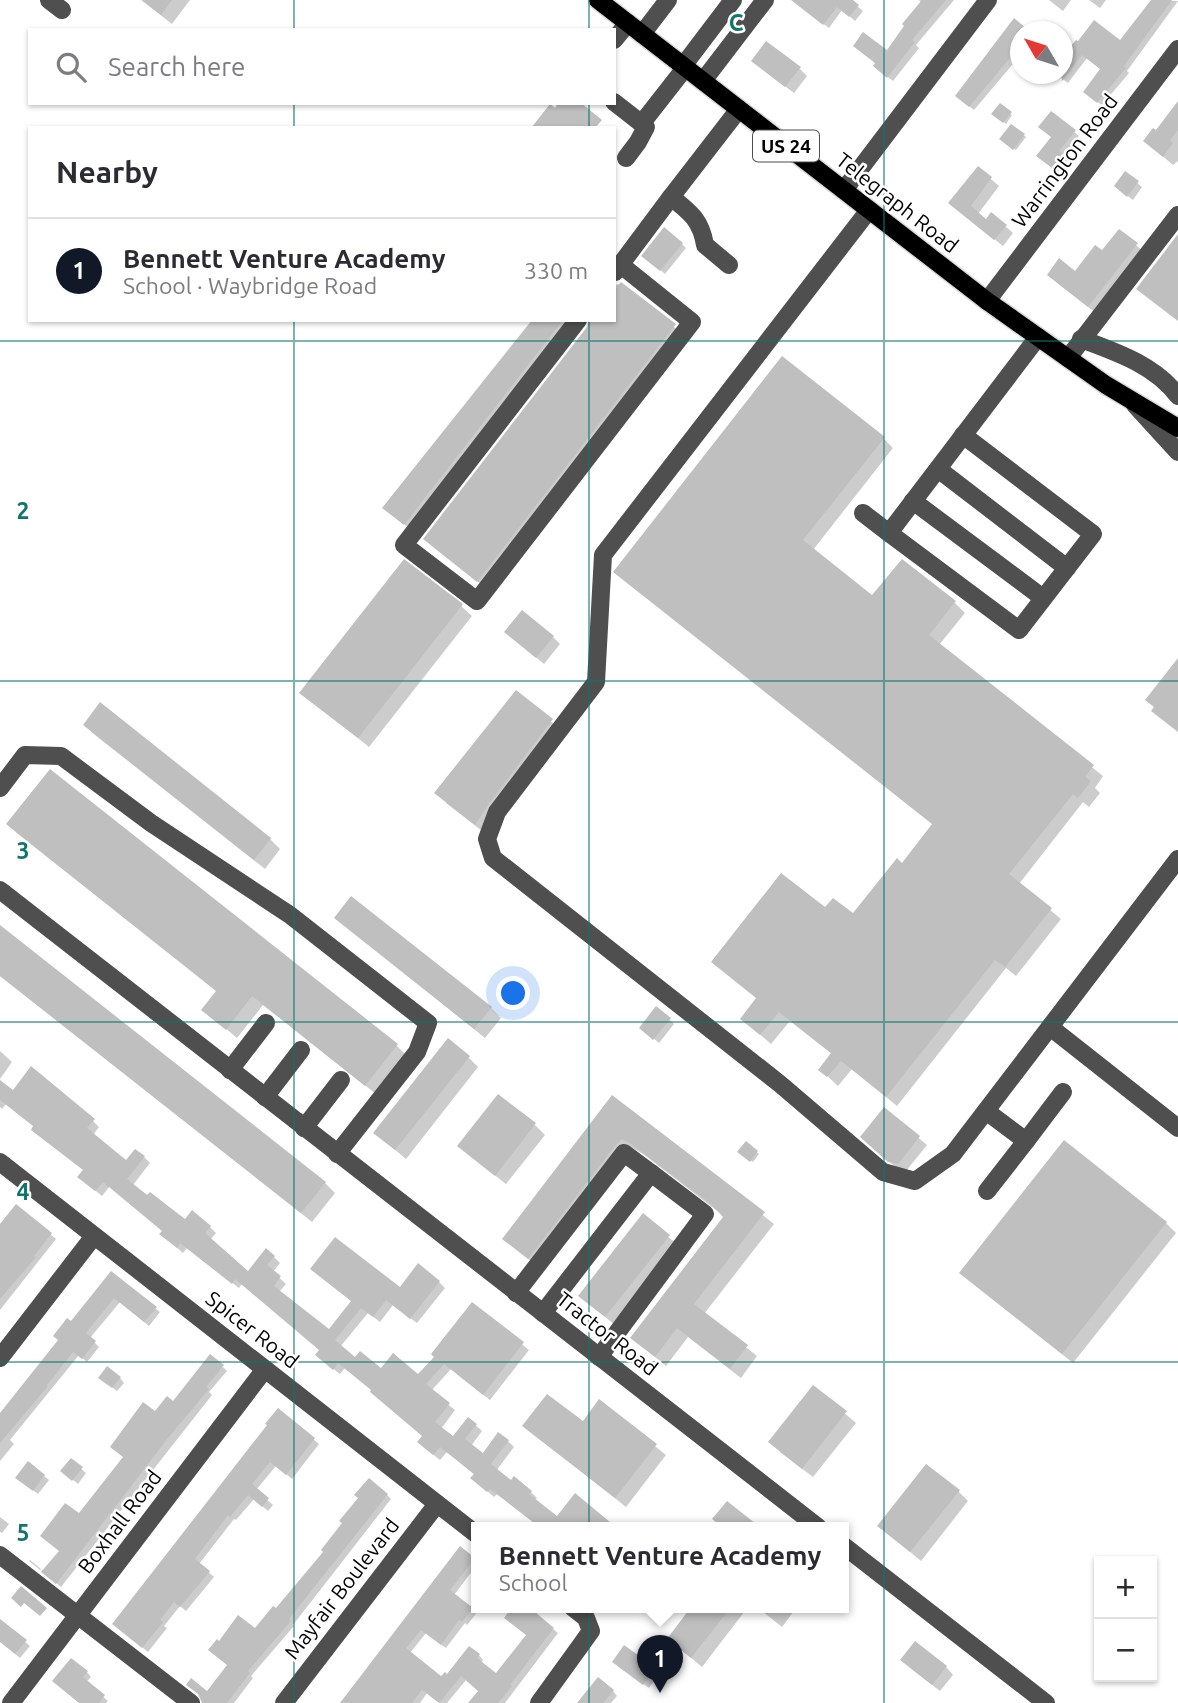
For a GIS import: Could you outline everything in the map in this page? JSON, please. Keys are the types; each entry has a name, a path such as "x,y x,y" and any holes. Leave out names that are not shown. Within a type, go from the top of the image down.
{"main road":[{"name":"Telegraph Road","path":"598,0 987,301 1130,400 1178,428"}],"street":[{"path":"616,39 635,29 667,0"},
{"path":"642,123 733,0"},
{"path":"703,81 765,0"},
{"path":"844,190 988,0"},
{"name":"Warrington Road","path":"987,301 1178,49"},
{"path":"616,104 646,127 626,158"},
{"path":"576,322 404,545 477,601 692,322 618,269 739,109"},
{"path":"671,197 686,209 702,228 705,245 729,265"},
{"path":"869,210 603,555 596,682 497,812 487,839 493,858 780,1084 883,1172 915,1181 954,1154 1178,859"},
{"path":"1068,358 1178,215"},
{"path":"889,533 1038,337"},
{"path":"1082,339 1130,358 1170,385 1178,396"},
{"path":"1130,400 1178,452"},
{"path":"863,513 1019,630 1093,534 963,435"},
{"path":"938,469 1067,568"},
{"path":"913,501 1043,598"},
{"path":"0,788 25,755 61,756 150,823 290,915 428,1023 417,1052 337,1154"},
{"name":"Tractor Road","path":"0,890 812,1522"},
{"path":"230,1070 266,1023"},
{"path":"1050,1027 1178,1128"},
{"path":"265,1097 301,1050"},
{"path":"304,1128 341,1080"},
{"path":"987,1191 1063,1092"},
{"path":"986,1111 1026,1141"},
{"path":"516,1293 624,1153 705,1214 599,1357"},
{"name":"Spicer Road","path":"0,1162 471,1530"},
{"path":"543,1313 650,1173"},
{"path":"0,1358 94,1236"},
{"name":"Boxhall Road","path":"11,1703 265,1369"},
{"name":"Mayfair Boulevard","path":"284,1703 437,1504"},
{"path":"849,1550 1046,1703"},
{"path":"0,1555 191,1703"},
{"path":"539,1703 592,1631 586,1618 580,1613"},
{"path":"0,1699 5,1703"}],"building":[{"path":"142,0 172,0 161,15"},
{"path":"791,0 853,0 859,5 849,17 837,7 823,25"},
{"path":"922,0 946,0 912,40 915,42 887,78 873,66 875,63 853,46 863,32 887,50 904,26 902,24"},
{"path":"1151,0 1172,0 1124,66 1126,68 1097,103 1083,92 1100,69 1082,55 1073,67 1073,43 1078,41 1094,20 1120,40"},
{"path":"1010,23 1010,58 969,107 955,96"},
{"path":"766,41 801,67 785,87 751,61"},
{"path":"1178,101 1178,130 1170,140 1173,143 1163,157 1143,141 1153,128 1156,130"},
{"path":"1000,103 1012,112 1003,123 991,114"},
{"path":"549,105 555,108 557,105 583,105 602,120 597,126 533,126"},
{"path":"1051,111 1076,130 1059,151 1063,154 1052,168 1036,156 1051,137 1038,127"},
{"path":"1011,124 1025,134 1013,150 999,139"},
{"path":"978,166 992,177 971,206 986,219 991,212 1007,225 994,240 948,203"},
{"path":"1125,171 1139,181 1127,197 1114,186"},
{"path":"664,227 683,243 660,271 641,256"},
{"path":"1119,229 1138,243 1088,307 1047,275 1059,258 1075,271 1095,245 1102,250"},
{"path":"1178,234 1178,321 1136,289"},
{"path":"621,282 676,324 477,582 423,539 588,322 616,322 616,288"},
{"path":"530,322 561,322 404,525 382,508"},
{"path":"782,356 885,437 803,540 872,595 902,559 956,601 929,635 1094,765 1085,777 1091,781 1078,798 1073,794 1009,874 1052,908 1005,967 995,960 886,1097 841,1061 827,1077 818,1070 831,1053 779,1012 760,1035 740,1019 756,998 711,962 781,873 825,907 833,898 853,913 897,858 902,863 932,824 613,572"},
{"path":"404,559 463,604 358,738 299,693"},
{"path":"522,610 554,636 536,658 504,632"},
{"path":"1178,658 1178,732 1151,711 1154,707 1145,700"},
{"path":"516,690 553,719 475,825 434,793"},
{"path":"100,702 271,838 254,860 83,725"},
{"path":"50,769 398,1044 365,1086 252,996 226,1030 201,1010 216,991 6,824"},
{"path":"351,896 492,1007 474,1029 334,918"},
{"path":"0,925 326,1182 301,1213 0,976"},
{"path":"656,1006 671,1018 653,1040 639,1028"},
{"path":"448,1038 470,1056 395,1150 373,1133"},
{"path":"31,1066 95,1119 87,1128 126,1160 135,1149 145,1156 127,1179 147,1195 150,1192 185,1219 192,1210 211,1226 205,1233 248,1271 266,1248 275,1256 267,1265 281,1276 274,1286 329,1329 351,1301 310,1269 335,1237 400,1287 418,1263 440,1281 410,1319 386,1300 373,1317 361,1308 335,1340 355,1357 360,1351 381,1368 393,1353 418,1374 434,1357 431,1354 472,1302 524,1342 483,1395 444,1364 426,1384 450,1403 435,1422 453,1436 468,1417 477,1424 465,1439 483,1453 498,1432 509,1440 491,1464 511,1480 514,1476 532,1491 529,1494 557,1516 575,1493 610,1522 533,1522 490,1489 487,1492 470,1478 474,1474 440,1447 433,1455 417,1442 422,1436 370,1392 371,1390 338,1363 333,1370 315,1355 319,1350 235,1279 232,1284 180,1243 177,1248 159,1234 162,1231 103,1182 95,1191 77,1177 83,1170 31,1130 33,1126 0,1100 0,1080 13,1090"},
{"path":"498,1094 536,1123 495,1176 457,1146"},
{"path":"612,1095 765,1212 694,1304 748,1345 730,1369 677,1328 655,1357 630,1338 723,1217 712,1205 631,1144 622,1139 615,1146 528,1259 502,1239"},
{"path":"884,1107 920,1136 898,1164 888,1162 860,1137"},
{"path":"1064,1140 1167,1222 1062,1354 959,1273"},
{"path":"746,1141 758,1151 750,1162 737,1152"},
{"path":"16,1204 52,1233 34,1256 36,1257 0,1299 0,1224"},
{"path":"643,1213 670,1235 605,1317 578,1296"},
{"path":"111,1271 157,1307 144,1322 114,1298 86,1333 96,1341 82,1359 73,1352 0,1443 0,1413 58,1340 53,1336 67,1318 71,1321"},
{"path":"210,1354 224,1365 206,1387 209,1389 56,1584 41,1572 59,1551 40,1536 65,1503 79,1513 123,1457 110,1447 143,1402 155,1411 167,1396 173,1401"},
{"path":"107,1366 121,1377 112,1388 98,1378"},
{"path":"813,1385 847,1411 802,1469 768,1442"},
{"path":"547,1394 583,1421 599,1399 657,1444 615,1498 522,1426"},
{"path":"278,1408 315,1438 286,1475 270,1462 252,1484 269,1498 262,1507 248,1495 230,1517 228,1515 195,1559 210,1571 180,1607 174,1602 160,1620 163,1622 142,1648 112,1624"},
{"path":"71,1458 83,1467 72,1481 60,1471"},
{"path":"28,1461 45,1475 33,1491 15,1478"},
{"path":"926,1464 960,1490 910,1552 877,1526"},
{"path":"369,1478 388,1494 289,1619 291,1621 248,1671 250,1673 227,1703 202,1703 198,1694 186,1685 191,1678 207,1691 227,1665 208,1650 217,1639 219,1641 238,1615 255,1628 273,1606 276,1608 323,1552 321,1550 342,1523 339,1521 358,1498 354,1495"},
{"path":"727,1501 754,1522 716,1522 712,1519"},
{"path":"460,1546 471,1555 471,1563 450,1590 471,1606 471,1611 462,1622 459,1620 441,1645 421,1630 406,1648 441,1676 445,1672 447,1674 469,1646 480,1654 477,1658 496,1673 526,1635 504,1618 508,1613 536,1613 554,1628 498,1703 468,1703 478,1691 461,1676 439,1703 422,1690 412,1703 340,1703"},
{"path":"21,1586 47,1608 40,1616 24,1603 21,1607 11,1598"},
{"path":"686,1613 726,1613 691,1658 667,1639"},
{"path":"0,1619 27,1640 15,1654 0,1642"},
{"path":"915,1641 947,1666 932,1685 900,1660"},
{"path":"624,1645 656,1668 643,1685 612,1662"},
{"path":"71,1658 88,1671 83,1677 105,1695 99,1703 79,1703 52,1681"},
{"path":"598,1677 614,1690 603,1703 577,1703"}],"place":[{"name":"Bennett Venture Academy","path":"660,1693"}]}
